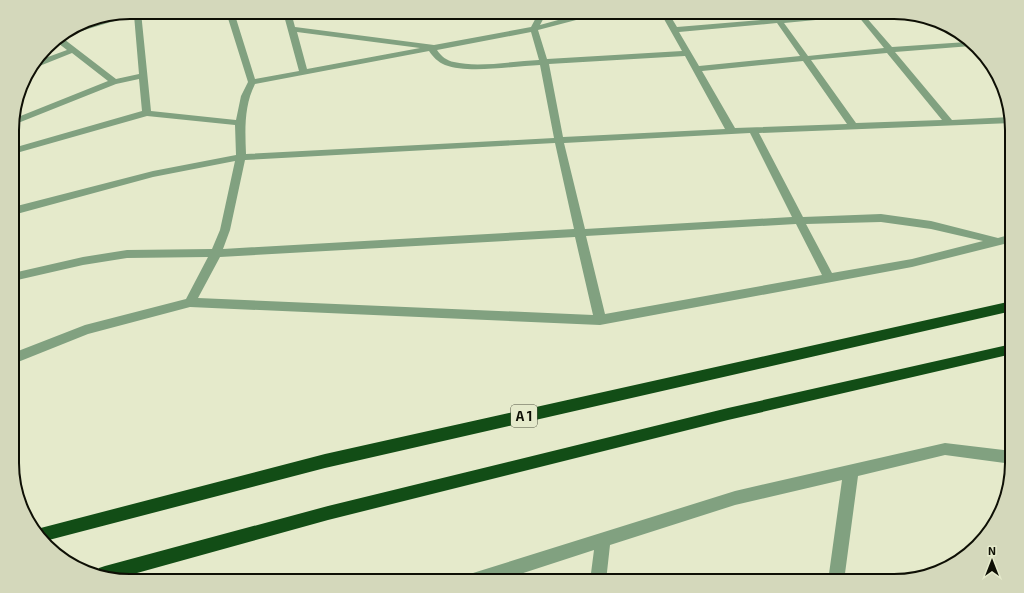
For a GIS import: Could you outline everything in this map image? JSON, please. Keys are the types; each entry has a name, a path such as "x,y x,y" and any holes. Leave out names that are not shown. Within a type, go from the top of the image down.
{"highway":[{"name":"A 1","path":"45,534 325,461 1005,308"},
{"path":"112,572 328,513 728,414 1005,351"}],"street":[{"path":"138,19 147,113"},
{"path":"190,302 216,252 225,230 241,157 240,122 245,96 252,82 232,19"},
{"path":"289,19 304,73"},
{"path":"539,19 534,29 544,62 559,140 600,320"},
{"path":"252,82 431,47 534,29 570,19"},
{"path":"668,19 732,132"},
{"path":"778,19 853,126"},
{"path":"674,30 807,19"},
{"path":"865,19 948,122"},
{"path":"292,29 431,47"},
{"path":"62,42 114,82"},
{"path":"696,69 890,50 964,44"},
{"path":"431,47 433,52 441,60 453,64 470,65 688,53"},
{"path":"42,62 73,50"},
{"path":"20,119 114,82 143,76"},
{"path":"19,150 147,113 240,122"},
{"path":"19,209 153,174 241,157 753,130 1005,120"},
{"path":"753,130 828,278"},
{"path":"19,276 83,261 127,254 216,252 799,220 881,218 931,224 997,242"},
{"path":"19,357 85,330 190,302 600,320 912,263 1005,240"},
{"path":"500,574 735,498 945,449 1005,457"},
{"path":"837,574 851,471"},
{"path":"599,574 603,540"}]}
